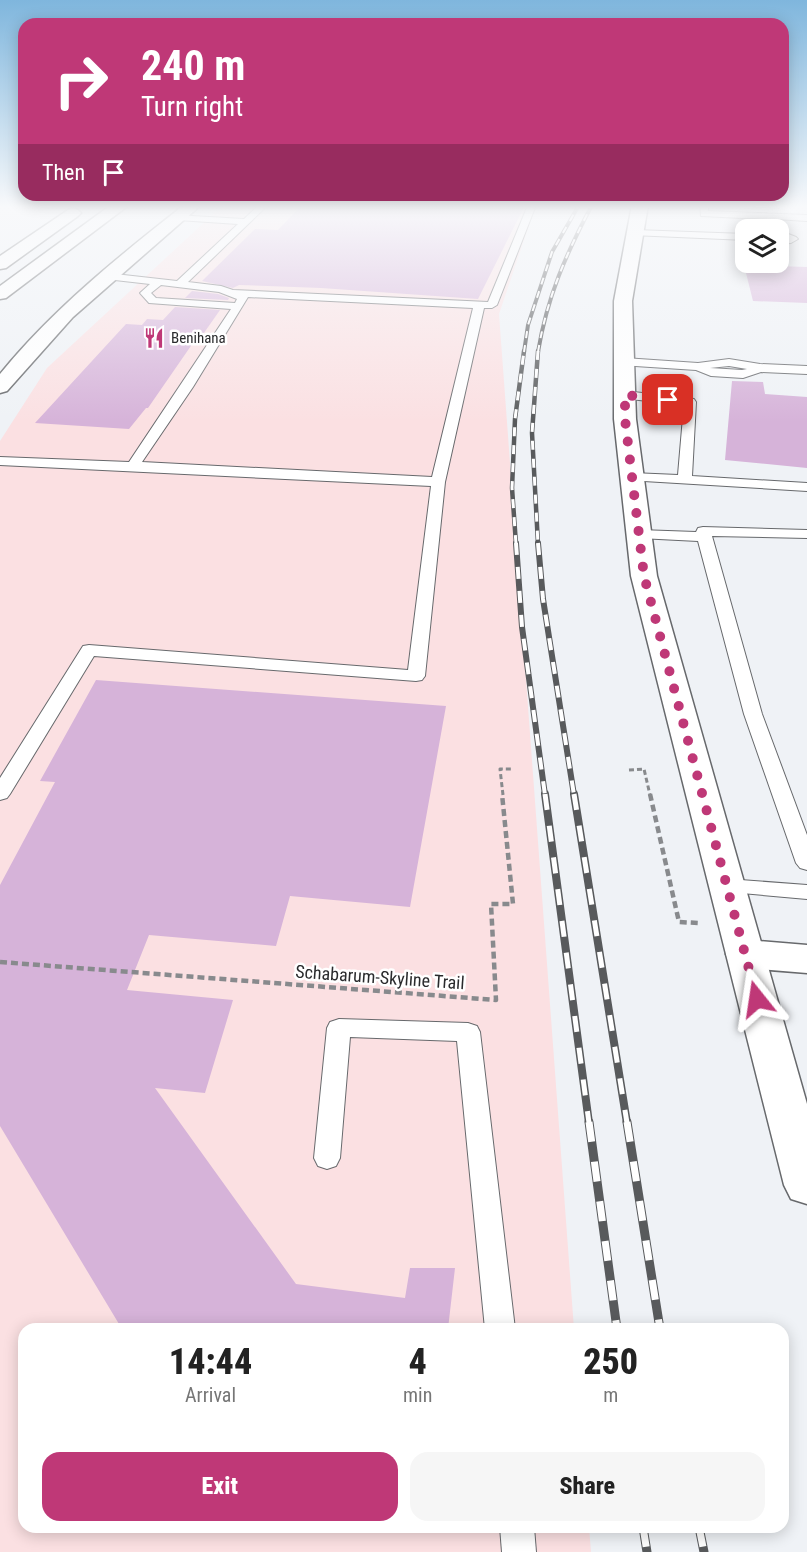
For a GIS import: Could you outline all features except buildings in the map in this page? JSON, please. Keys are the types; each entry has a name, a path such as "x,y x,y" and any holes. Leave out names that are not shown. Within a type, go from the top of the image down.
{"main road":[{"path":"0,294 23,277"},
{"path":"0,387 51,329 105,277"},
{"path":"627,277 623,301 625,419 644,576 806,1182"},
{"path":"745,954 807,959"}],"lane":[{"path":"121,277 222,289 243,298 187,387 133,466"},
{"path":"180,284 187,277"},
{"path":"229,293 492,305 503,277"},
{"path":"160,281 145,293 153,301 237,306"},
{"path":"0,794 89,650 416,676 438,482 479,305"},
{"path":"624,362 699,367 711,372 743,374 760,368 807,370"},
{"path":"625,395 690,402 685,480"},
{"path":"0,461 438,482"},
{"path":"632,477 807,487"},
{"path":"807,534 703,531 753,714 807,863"},
{"path":"639,534 704,537"},
{"path":"727,886 807,892"},
{"path":"327,1158 339,1028 468,1032 499,1323"},
{"path":"517,1533 519,1552"}],"path":[{"name":"Schabarum-Skyline Trail","path":"0,962 496,1000 491,904 513,904 500,769 511,769"}],"shaded area":[{"path":"145,277 511,277 499,314 574,1323 18,1323 18,1533 589,1533 591,1552 0,1552 0,441 47,368"}],"railway":[{"path":"524,352 528,325 544,277"},
{"path":"538,352 552,294 558,277"},
{"path":"516,544 512,488 515,419 524,351"},
{"path":"538,351 532,433 538,544"},
{"path":"516,543 522,627 545,795"},
{"path":"538,543 543,599 574,795"},
{"path":"545,794 589,1123"},
{"path":"574,794 627,1123"},
{"path":"589,1122 616,1323"},
{"path":"627,1122 659,1323"},
{"path":"644,1533 647,1552"},
{"path":"700,1533 704,1552"}],"place":[{"name":"Benihana","path":"154,338"}],"route":[{"path":"668,400 625,395 625,419 644,576 757,999"}]}
